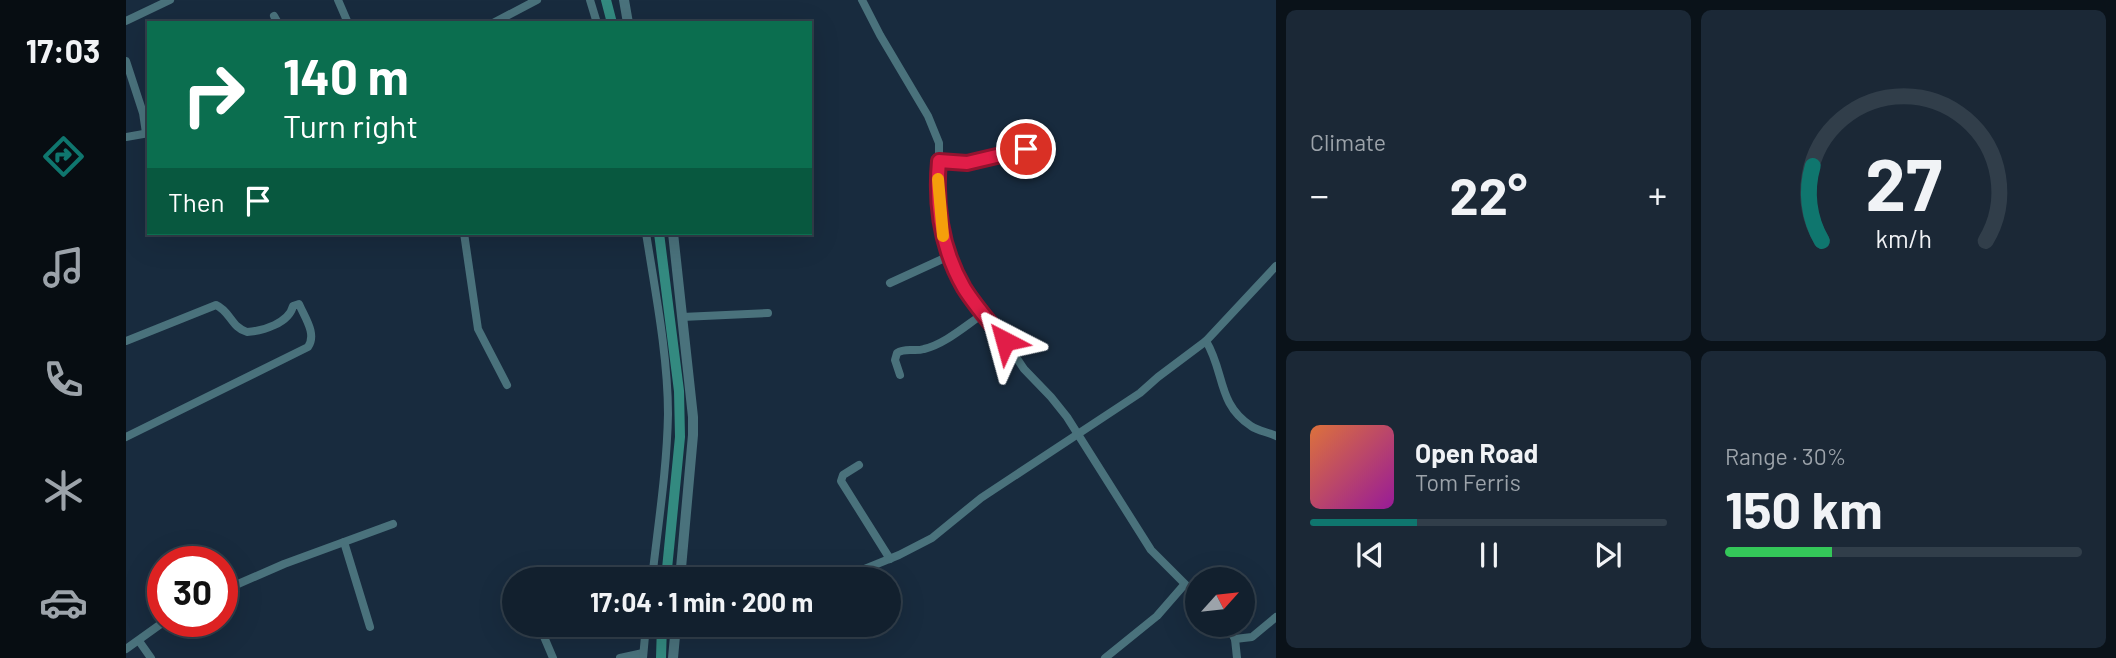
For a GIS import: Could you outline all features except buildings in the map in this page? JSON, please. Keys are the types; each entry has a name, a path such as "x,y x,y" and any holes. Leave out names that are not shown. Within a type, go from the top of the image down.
{"street":[{"path":"126,21 170,0"},
{"path":"338,0 347,21"},
{"path":"497,21 537,0"},
{"path":"590,0 596,21"},
{"path":"624,0 628,21"},
{"path":"863,0 880,35 928,116 939,142 937,187 943,234 949,257 964,287 1024,369 1051,397 1078,433 1151,550 1184,585 1157,616 1105,658"},
{"path":"126,61 147,133 126,137"},
{"path":"939,161 967,163 1026,149"},
{"path":"464,235 478,329 507,385"},
{"path":"646,235 659,316 668,414 653,567"},
{"path":"673,235 693,435 681,567"},
{"path":"890,283 949,257"},
{"path":"870,567 932,538 981,498 1140,393 1206,341 1276,266"},
{"path":"126,341 212,305 220,306 242,331 254,331 290,316 293,306 299,304 312,334 308,348 126,437"},
{"path":"682,317 768,313"},
{"path":"900,375 895,360 902,349 925,349 983,314"},
{"path":"1206,341 1215,355 1228,403 1253,428 1276,436"},
{"path":"859,465 843,475 841,481 890,559"},
{"path":"238,585 284,564 393,524"},
{"path":"344,542 370,626"},
{"path":"1237,658 1235,639 1252,637 1276,617"},
{"path":"126,649 147,635"},
{"path":"544,637 553,658"},
{"path":"620,658 643,655 645,637"},
{"path":"673,658 674,637"},
{"path":"139,641 151,658"}],"waterway":[{"path":"606,0 611,21"},
{"path":"659,235 679,391 680,437 667,567"},
{"path":"661,658 662,637"}],"slow traffic":[{"path":"938,179 943,236"}],"route":[{"path":"1005,341 972,299 949,257 937,187 939,161 967,163 1026,149"}]}
